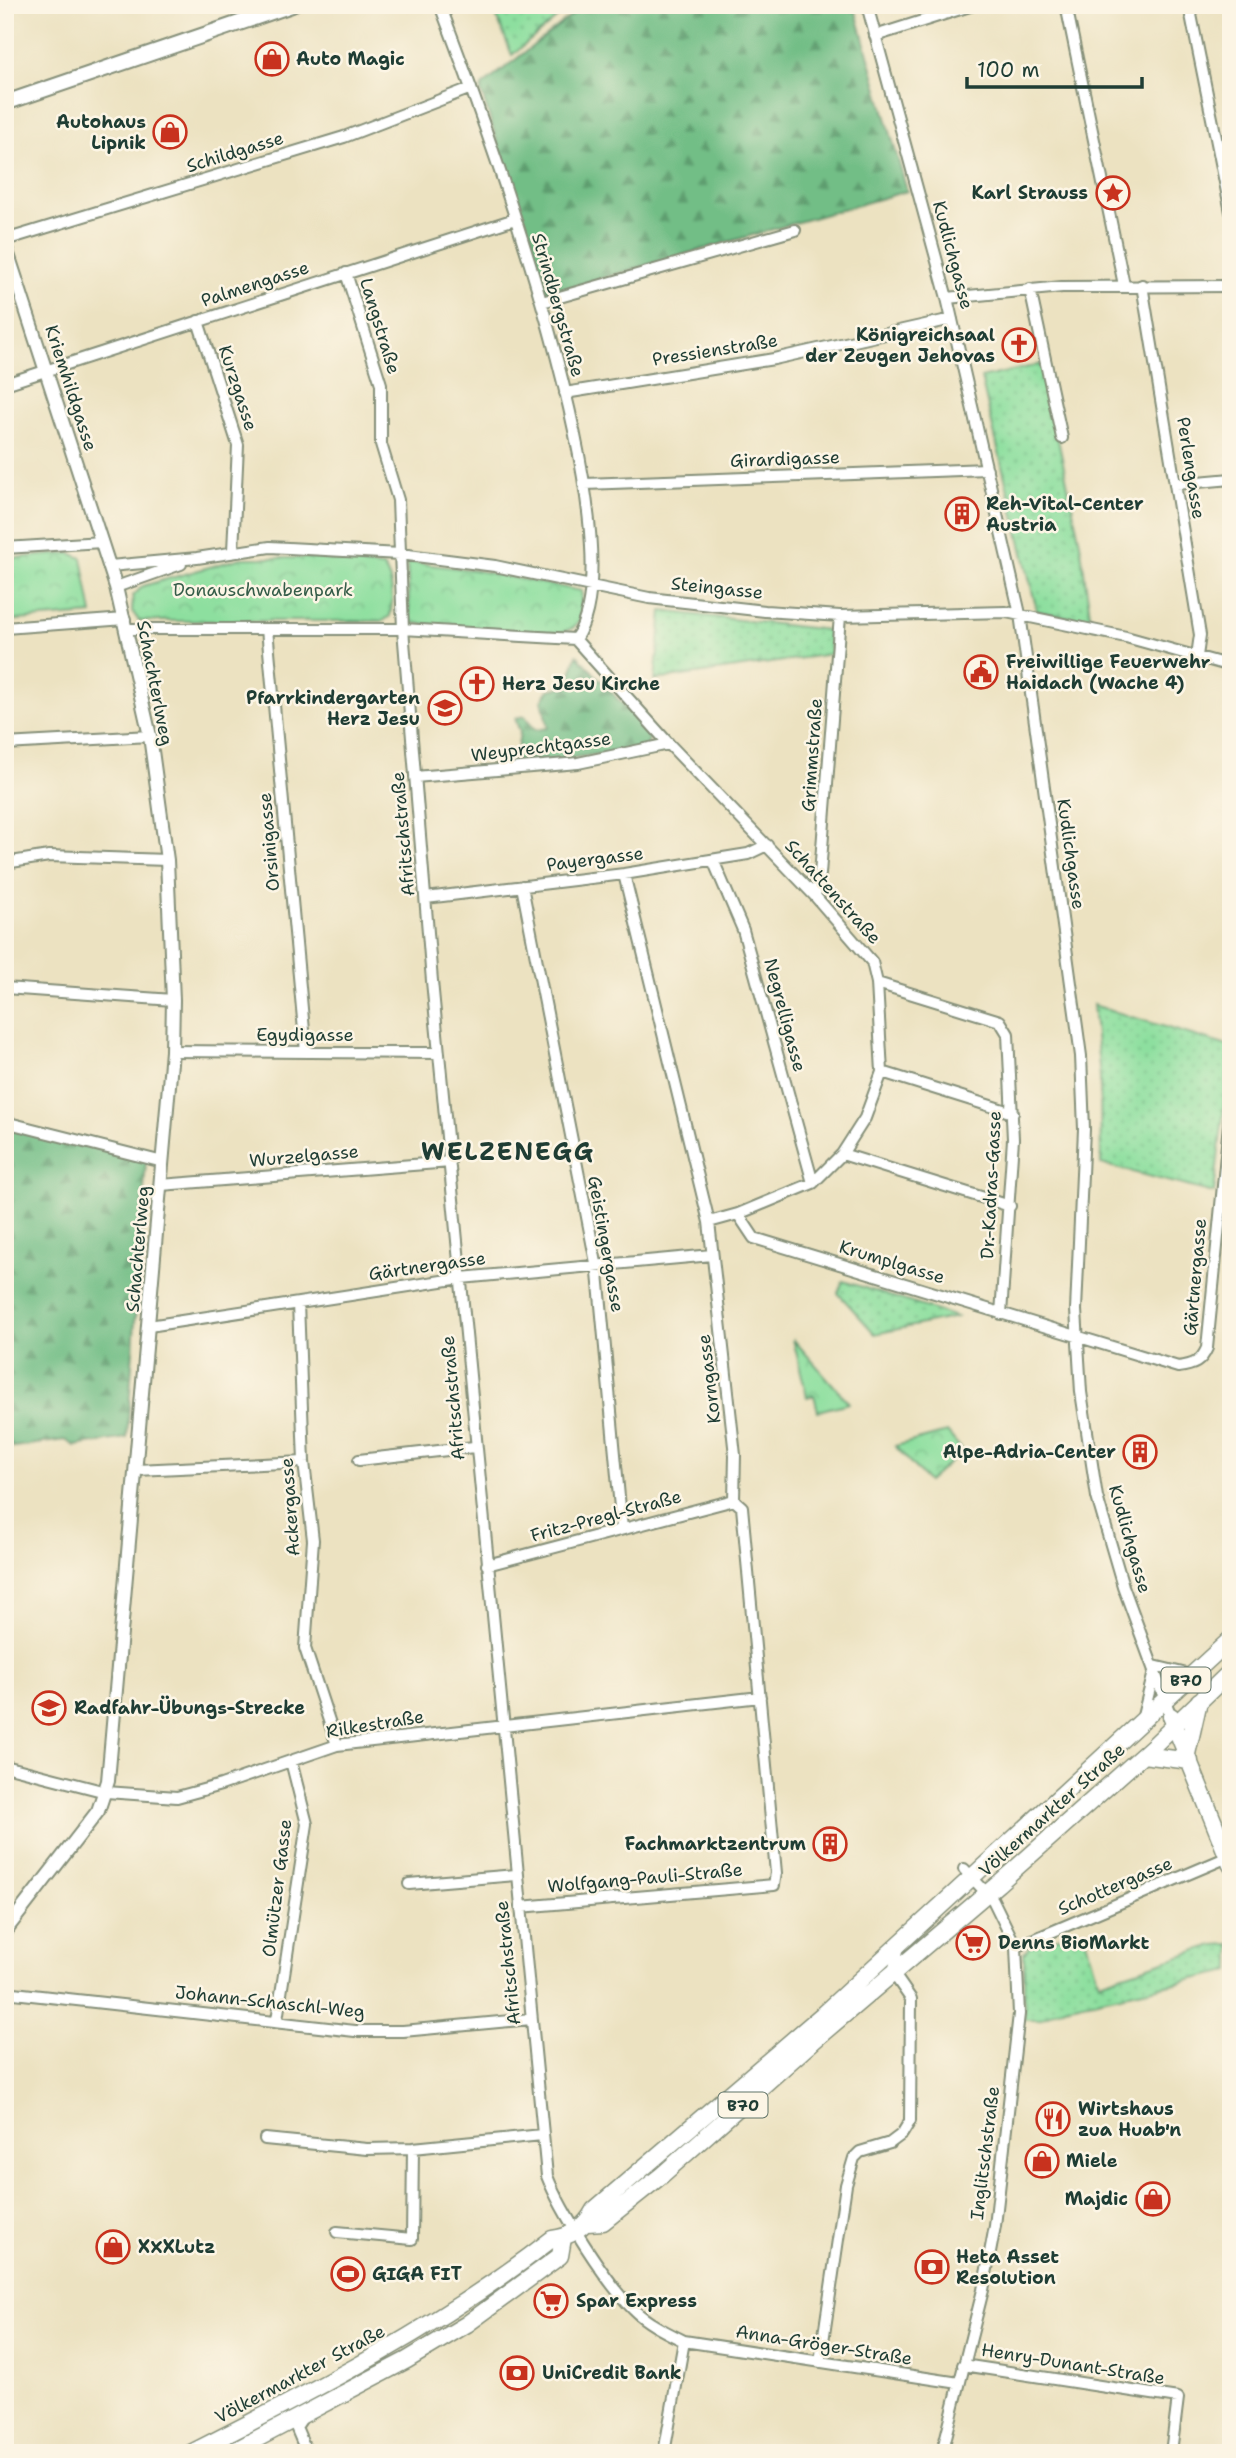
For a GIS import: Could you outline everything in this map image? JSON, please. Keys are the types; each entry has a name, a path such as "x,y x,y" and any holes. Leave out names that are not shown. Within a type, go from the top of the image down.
{"main road":[{"path":"5,103 292,5"},
{"name":"Völkermarkter Straße","path":"191,2453 359,2367 486,2288 552,2239 603,2222 643,2191 974,1905 982,1888 983,1867 1231,1639"},
{"name":"Völkermarkter Straße","path":"229,2453 434,2344 560,2256 576,2231 598,2206 822,2015 900,1944 982,1888 1143,1755 1231,1671"},
{"path":"1141,1722 1170,1714 1199,1701"},
{"path":"1189,1758 1199,1701"},
{"path":"1170,1714 1229,1861"},
{"path":"1143,1755 1189,1758"},
{"path":"425,2328 434,2344"}],"street":[{"name":"Strindbergstraße","path":"440,5 471,88 542,302 585,484 593,588 586,625 575,639"},
{"name":"Kudlichgasse","path":"867,5 947,298 1020,614 1081,1056 1084,1129 1077,1335 1081,1392 1097,1497 1123,1586 1170,1714"},
{"path":"876,36 973,5"},
{"path":"1066,5 1124,285"},
{"path":"1189,5 1231,212"},
{"name":"Schildgasse","path":"5,240 344,137 471,88"},
{"name":"Palmengasse","path":"5,384 515,219"},
{"path":"542,302 795,230"},
{"name":"Kriemhildgasse","path":"5,245 103,542"},
{"name":"Langstraße","path":"346,273 381,384 381,444 398,500 400,554"},
{"path":"947,298 1030,289 1124,285 1231,286"},
{"name":"Perlengasse","path":"1142,285 1200,635 1197,656"},
{"path":"1030,289 1062,438"},
{"name":"Pressienstraße","path":"565,393 775,359 952,319"},
{"name":"Kurzgasse","path":"198,321 238,445 233,551"},
{"name":"Girardigasse","path":"585,484 987,469"},
{"path":"1176,484 1231,479"},
{"path":"5,548 103,542"},
{"name":"Schachterlweg","path":"5,1931 84,1831 98,1811 106,1792 137,1470 172,1051 173,1000 167,860 150,736 126,624 103,542"},
{"name":"Steingasse","path":"110,566 197,558 270,547 400,554 495,566 593,588 712,606 840,616 961,612 1020,614 1126,637 1231,666"},
{"name":"Afritschstraße","path":"400,554 415,777 474,1447 541,2135 547,2176 555,2196 576,2231"},
{"name":"Steingasse","path":"116,587 197,558"},
{"name":"Grimmstraße","path":"815,897 820,874 840,616"},
{"path":"5,628 126,624 267,629 403,629 575,639"},
{"name":"Orsinigasse","path":"267,629 306,1052"},
{"name":"Schattenstraße","path":"575,639 669,744 866,953 877,983 882,1072 869,1110 842,1154 813,1183 738,1213"},
{"path":"5,744 150,736"},
{"name":"Weyprechtgasse","path":"415,777 578,763 669,744"},
{"name":"Payergasse","path":"426,898 624,874 748,854 767,845"},
{"path":"5,863 49,856 167,860"},
{"name":"Negrelligasse","path":"713,860 743,930 813,1183"},
{"name":"Korngasse","path":"624,874 709,1222 735,1455 734,1500 742,1507 775,1885"},
{"name":"Geistingergasse","path":"522,886 597,1273 622,1529"},
{"name":"Dr.-Kadras-Gasse","path":"877,983 1000,1021 1008,1034 1013,1112 1010,1206 1001,1314"},
{"path":"5,988 173,1000"},
{"name":"Egydigasse","path":"172,1051 439,1053"},
{"path":"882,1072 1013,1112"},
{"path":"1225,1203 1231,1104"},
{"path":"5,1122 163,1162"},
{"path":"842,1154 1010,1206"},
{"name":"Wurzelgasse","path":"161,1185 450,1162"},
{"name":"Gärtnergasse","path":"1077,1335 1178,1367 1193,1366 1202,1358 1207,1348 1225,1203"},
{"path":"709,1222 738,1213"},
{"name":"Krumplgasse","path":"738,1213 754,1238 1077,1335"},
{"name":"Gärtnergasse","path":"149,1326 461,1278 712,1255"},
{"name":"Ackergasse","path":"298,1303 304,1462 313,1540 305,1648 337,1745"},
{"path":"359,1460 474,1447"},
{"path":"137,1470 304,1462"},
{"name":"Fritz-Pregl-Straße","path":"487,1565 734,1500"},
{"path":"1141,1722 1154,1667 1191,1675"},
{"name":"Rilkestraße","path":"5,1766 106,1792 177,1797 337,1745 760,1697"},
{"name":"Olmützer Gasse","path":"277,2020 307,1824 291,1761"},
{"name":"Schottergasse","path":"1016,1947 1229,1861"},
{"path":"409,1884 516,1875"},
{"name":"Wolfgang-Pauli-Straße","path":"520,1908 775,1885"},
{"name":"Inglitschstraße","path":"942,2453 983,2290 999,2192 1020,2014 1016,1947 982,1888"},
{"path":"820,2362 846,2185 854,2158 860,2152 890,2143 902,2134 910,2121 911,1999 893,1973 900,1944"},
{"name":"Johann-Schaschl-Weg","path":"5,1992 277,2020 355,2032 403,2031 531,2019"},
{"path":"265,2139 340,2148 413,2148 541,2135"},
{"path":"337,2232 412,2239 413,2148"},
{"name":"Anna-Gröger-Straße","path":"576,2231 632,2308 684,2341 959,2383"},
{"path":"664,2453 684,2341"},
{"name":"Henry-Dunant-Straße","path":"963,2365 1178,2398 1171,2453"},
{"path":"303,2416 296,2427 307,2453"}],"green space":[{"path":"492,5 573,5 512,55"},
{"path":"585,5 854,5 907,191 546,294 481,91 482,86"},
{"path":"1042,364 1080,543 1091,621 1037,611 981,378"},
{"path":"69,553 82,558 92,614 5,621 5,559"},
{"name":"Donauschwabenpark","path":"241,558 316,558 383,567 391,584 390,616 383,621 139,621 132,611 133,596 143,586"},
{"path":"407,562 474,570 582,591 580,620 573,628 560,633 410,623"},
{"path":"662,611 827,630 831,654 655,680"},
{"path":"577,655 650,734 647,747 515,766 520,732 515,718 525,716 535,730 548,728 542,700 549,690 567,686"},
{"path":"1093,1005 1231,1047 1214,1193 1101,1164 1100,1077"},
{"path":"5,1128 146,1160 127,1438 75,1446 65,1440 5,1448"},
{"path":"843,1281 956,1317 875,1334 838,1293"},
{"path":"793,1339 849,1403 818,1411 814,1395 807,1397"},
{"path":"947,1432 963,1451 928,1482 895,1446"},
{"path":"1076,1931 1085,1938 1099,1982 1214,1945 1231,1944 1231,1971 1065,2007 1039,2019 1024,2019 1024,1953 1029,1947"}],"place":[{"name":"Auto Magic","path":"272,59"},
{"name":"Autohaus Lipnik","path":"170,132"},
{"name":"Karl Strauss","path":"1113,193"},
{"name":"Königreichsaal der Zeugen Jehovas","path":"1019,345"},
{"name":"Reh-Vital-Center Austria","path":"962,514"},
{"name":"Freiwillige Feuerwehr Haidach (Wache 4)","path":"981,672"},
{"name":"Herz Jesu Kirche","path":"477,684"},
{"name":"Pfarrkindergarten Herz Jesu","path":"445,708"},
{"name":"Alpe-Adria-Center","path":"1140,1452"},
{"name":"Radfahr-Übungs-Strecke","path":"49,1708"},
{"name":"Fachmarktzentrum","path":"830,1844"},
{"name":"Denns BioMarkt","path":"973,1943"},
{"name":"Wirtshaus zua Huab'n","path":"1053,2119"},
{"name":"Miele","path":"1042,2161"},
{"name":"Majdic","path":"1153,2199"},
{"name":"XXXLutz","path":"113,2247"},
{"name":"Heta Asset Resolution","path":"932,2267"},
{"name":"GIGA FIT","path":"348,2274"},
{"name":"Spar Express","path":"551,2301"},
{"name":"UniCredit Bank","path":"517,2373"}],"district":[{"name":"WELZENEGG","path":"508,1152"}]}
